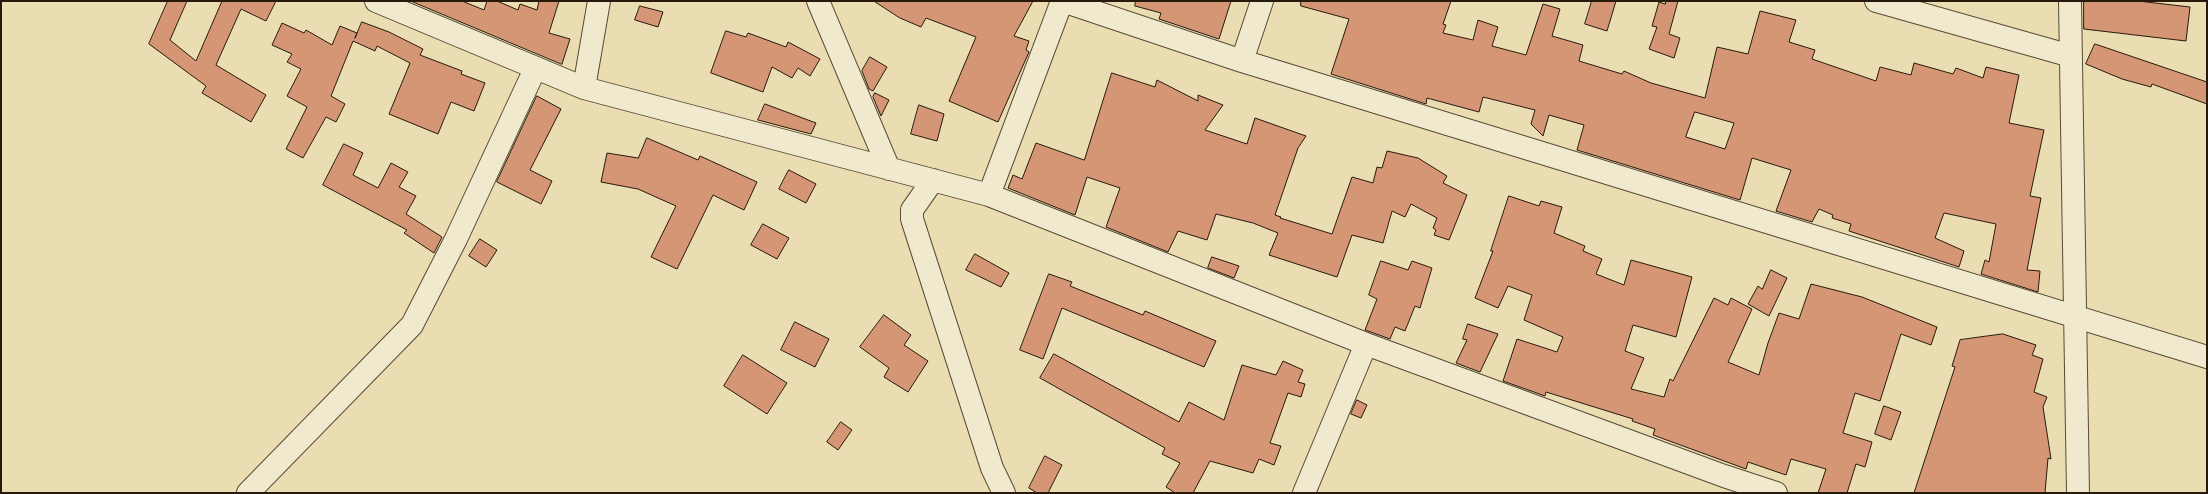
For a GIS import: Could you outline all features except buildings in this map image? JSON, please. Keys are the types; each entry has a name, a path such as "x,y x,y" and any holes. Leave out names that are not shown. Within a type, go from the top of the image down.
{"street":[{"path":"376,1 584,88 988,195 1366,344 1724,476 1776,493"},
{"path":"584,88 599,1"},
{"path":"818,1 889,169"},
{"path":"988,195 1062,1 1242,61 2207,357"},
{"path":"1242,61 1262,1"},
{"path":"1876,1 2071,56"},
{"path":"2070,1 2078,493"},
{"path":"248,493 412,325 456,239 535,69"},
{"path":"933,180 912,210 912,219 992,468 1004,493"},
{"path":"1304,493 1366,344"}]}
